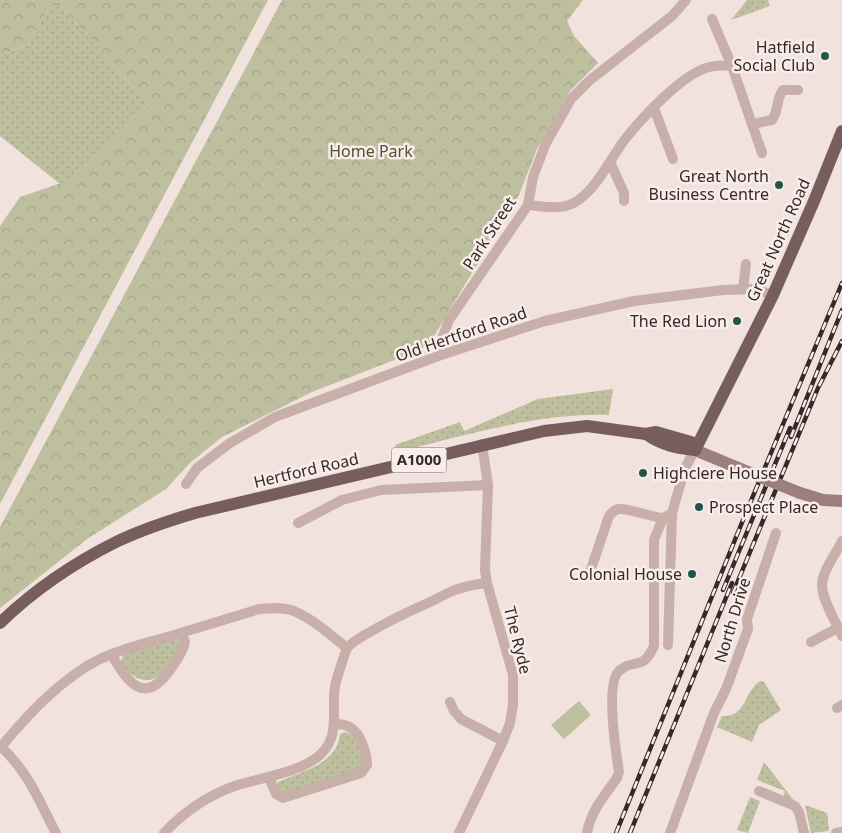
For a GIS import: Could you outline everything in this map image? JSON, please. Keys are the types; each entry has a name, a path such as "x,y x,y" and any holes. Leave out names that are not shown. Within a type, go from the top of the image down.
{"main road":[{"name":"Great North Road","path":"695,450 773,295 842,131"},
{"name":"Hertford Road","path":"0,623 41,587 116,542 194,513 544,431 587,426 646,434 656,432 691,442 695,450"},
{"path":"695,450 800,493 823,500 842,501"}],"street":[{"name":"Park Street","path":"441,355 440,344 449,320 528,205 533,177 546,143 571,99 590,80 672,16 686,0"},
{"path":"712,19 732,66 762,153"},
{"path":"528,205 546,207 566,206 583,196 610,162 625,139 672,90 698,71 719,65 732,66"},
{"path":"752,124 772,120 776,115 780,93 783,90 798,90"},
{"path":"654,108 672,159"},
{"path":"610,162 624,193 624,201"},
{"path":"743,289 746,264"},
{"name":"Old Hertford Road","path":"186,484 197,468 230,444 275,417 441,355 545,320 634,301 743,289 755,289 773,295"},
{"name":"The Ryde","path":"459,833 503,741 510,723 513,706 513,676 485,570 488,485 482,444"},
{"name":"Great North Road","path":"668,645 667,516 685,468 695,450"},
{"path":"298,523 342,500 381,490 488,485"},
{"path":"590,572 609,516 614,510 620,509 651,517 667,516"},
{"path":"587,833 593,811 617,778 612,712 613,680 621,669 630,664 644,662 650,656 654,646 654,540 667,516"},
{"name":"North Drive","path":"670,833 714,713 726,689 748,629 747,619 776,533"},
{"path":"812,642 840,632 823,593 822,583 842,541"},
{"path":"164,833 192,806 212,795 234,786 270,777 312,761 321,754 330,742 335,724 333,700 335,685 347,648 385,622 458,589 487,583"},
{"path":"56,833 30,781 18,764 1,747 20,724 70,678 96,661 112,654 259,609 276,607 291,610 304,617 347,648"},
{"path":"112,654 129,680 142,689 149,689 163,680 182,654 185,642 181,633"},
{"path":"450,702 454,711 461,719 503,741"},
{"path":"270,777 276,794 283,798 361,773 367,765 367,760 358,735 351,728 335,724"},
{"path":"759,791 795,806 799,812 804,833"},
{"path":"836,833 842,832"}],"green space":[{"path":"0,0 268,0 0,504 0,226 20,197 70,180 149,105 61,6 49,7 28,45 0,55"},
{"name":"Home Park","path":"282,0 583,0 567,21 574,36 598,63 570,91 537,149 519,195 431,341 420,350 312,392 222,437 190,463 166,489 87,539 0,608 0,527"},
{"path":"747,0 768,0 770,6 731,20"},
{"path":"61,6 149,105 70,180 60,184 0,136 0,55 28,45 49,7"},
{"path":"613,389 609,415 582,415 529,421 397,452 395,445 460,422 464,431 538,399"},
{"path":"176,638 182,644 162,673 151,680 139,679 134,676 121,662 123,655"},
{"path":"760,681 764,682 781,710 759,725 752,742 717,727 722,716 736,713 741,709 750,692"},
{"path":"579,701 591,715 564,739 551,725"},
{"path":"345,732 355,739 364,761 357,771 281,794 277,786 278,782 324,761 336,747 340,734"},
{"path":"764,762 795,802 783,797 785,791 757,780"},
{"path":"750,797 760,801 748,833 737,830"},
{"path":"805,805 827,813 829,831 811,833"}],"railway":[{"path":"616,833 842,283"},
{"path":"791,437 842,310"},
{"path":"733,593 818,388 842,341"},
{"path":"723,590 790,428"},
{"path":"630,833 732,583"}],"place":[{"name":"Hatfield Social Club","path":"825,56"},
{"name":"Great North Business Centre","path":"779,185"},
{"name":"The Red Lion","path":"737,321"},
{"name":"Highclere House","path":"643,473"},
{"name":"Prospect Place","path":"699,507"},
{"name":"Colonial House","path":"692,574"}]}
